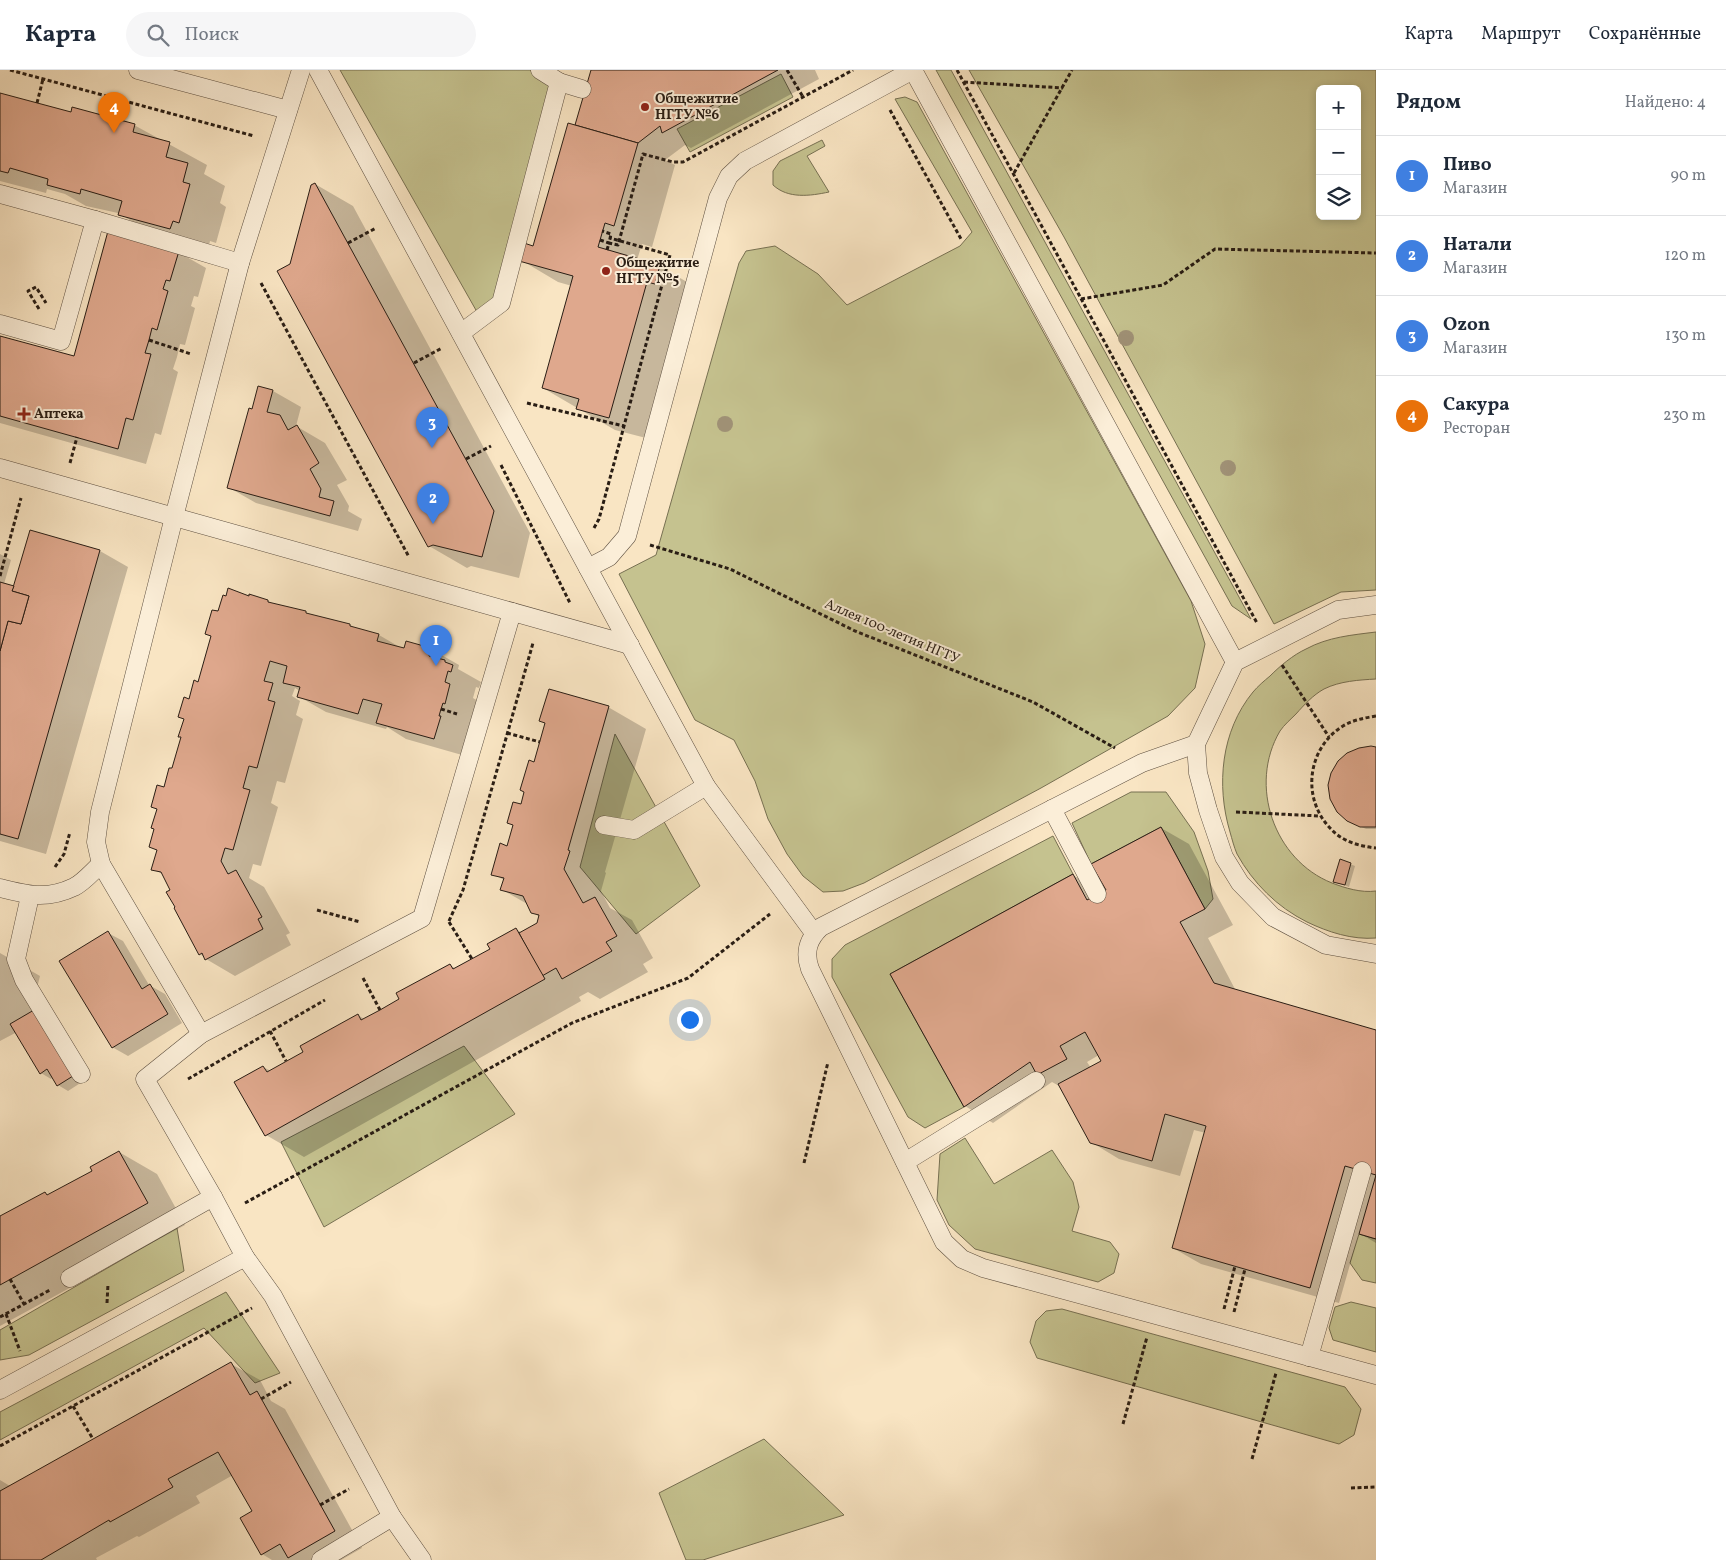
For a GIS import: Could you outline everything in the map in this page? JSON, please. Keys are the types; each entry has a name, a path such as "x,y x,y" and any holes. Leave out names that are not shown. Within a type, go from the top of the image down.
{"lane":[{"path":"138,70 288,110"},
{"path":"201,1034 101,864 96,842 100,812 240,263 301,70"},
{"path":"318,70 706,786 814,933"},
{"path":"540,70 558,82 582,89"},
{"path":"588,568 609,556 627,536 718,198 729,176 745,162 913,70 1235,662"},
{"path":"460,333 501,303 558,82"},
{"path":"0,194 96,220 240,263"},
{"path":"0,324 61,341 96,220"},
{"path":"0,468 630,645"},
{"path":"1376,604 1338,610 1235,662 1196,744 1198,773 1208,810 1224,857 1240,883 1274,917 1326,945 1376,954"},
{"path":"422,1560 392,1517 273,1296 245,1256 145,1079 201,1034 422,918 512,612"},
{"path":"1196,744 1142,763 822,927 814,933 809,941 806,950 807,960 810,970 944,1242 962,1259 983,1268 1376,1375"},
{"path":"604,825 634,830 706,786"},
{"path":"1052,808 1097,894"},
{"path":"0,888 30,896 52,894 75,887 101,864"},
{"path":"30,896 16,959 24,980 81,1074"},
{"path":"904,1162 1036,1081"},
{"path":"1309,1357 1362,1171"},
{"path":"70,1278 213,1197"},
{"path":"0,1390 29,1376 245,1256"},
{"path":"321,1560 392,1517"}],"path":[{"path":"10,70 262,138"},
{"path":"787,70 803,97"},
{"path":"600,240 618,245 642,154 673,162 683,162 853,70"},
{"path":"957,70 1269,645 1329,737"},
{"path":"1014,173 1072,70"},
{"path":"37,103 43,79"},
{"path":"964,82 1063,88"},
{"path":"878,88 961,240"},
{"path":"348,243 380,226"},
{"path":"602,231 611,234 607,250"},
{"path":"594,528 600,520 670,255 610,238"},
{"path":"1081,298 1163,286 1215,249 1376,253"},
{"path":"240,263 254,270 417,572 423,587"},
{"path":"149,340 200,357"},
{"path":"414,364 442,348"},
{"path":"505,415 526,403 624,426"},
{"path":"70,465 77,437"},
{"path":"466,459 491,446"},
{"path":"0,576 27,476"},
{"name":"Аллея 100-летия НГТУ","path":"627,536 663,550 730,569 855,631 1033,702 1142,763"},
{"path":"445,930 463,890 534,639"},
{"path":"1376,716 1359,719 1343,726 1329,737 1319,750 1313,766 1311,783 1313,800 1320,816 1331,830 1345,840 1361,846 1376,848"},
{"path":"508,733 540,742"},
{"path":"1208,810 1320,816"},
{"path":"223,1216 292,1176 421,1108 572,1024 688,978 790,899"},
{"path":"317,910 347,918"},
{"path":"449,922 472,959"},
{"path":"371,973 363,978 380,1010"},
{"path":"156,1098 329,998"},
{"path":"804,1163 837,1025"},
{"path":"270,1031 286,1062"},
{"path":"105,1334 109,1256"},
{"path":"1223,1333 1235,1266"},
{"path":"1223,1333 1245,1269"},
{"path":"0,1318 70,1278"},
{"path":"10,1279 24,1304"},
{"path":"0,1446 273,1296"},
{"path":"6,1314 29,1376"},
{"path":"1122,1424 1153,1314"},
{"path":"1252,1460 1282,1350"},
{"path":"261,1399 293,1380"},
{"path":"73,1406 93,1439"},
{"path":"1352,1488 1376,1487"},
{"path":"320,1505 351,1488"}],"shaded area":[{"path":"340,70 541,70 559,82 501,303 481,319"},
{"path":"936,70 951,70 1251,619 1232,606"},
{"path":"969,70 1376,70 1376,590 1341,592 1274,624 1064,237"},
{"path":"781,74 793,97 690,152 677,129"},
{"path":"905,97 917,102 1191,601 1205,644 1195,688 1168,716 1041,788 864,883 843,891 823,892 803,876 787,854 768,819 755,781 734,740 695,720 619,574 656,555 739,263 746,251 775,246 818,274 847,305 960,246 972,232 895,99"},
{"path":"822,140 825,146 807,156 829,192 799,195 785,193 773,185 773,171 780,161"},
{"path":"1376,632 1376,679 1336,684 1312,697 1280,731 1271,752 1266,774 1267,797 1272,819 1282,839 1295,857 1312,872 1332,883 1359,891 1376,891 1376,938 1358,938 1340,935 1323,929 1296,916 1276,902 1250,875 1237,854 1226,814 1223,796 1224,759 1228,741 1242,707 1253,692 1282,665 1301,651 1314,645 1340,637"},
{"path":"615,734 700,886 636,934 580,867"},
{"path":"1131,792 1166,792 1194,832 1208,871 1213,899 1205,909 1161,827 1091,864 1072,823"},
{"path":"1053,836 1073,874 890,974 964,1107 925,1128 908,1117 832,977 832,959 845,945"},
{"path":"464,1046 515,1114 324,1227 281,1142"},
{"path":"965,1138 994,1184 1052,1150 1073,1182 1079,1207 1072,1231 1110,1242 1119,1254 1114,1273 1098,1282 975,1249 949,1225 937,1200 940,1154"},
{"path":"177,1228 184,1271 29,1355 0,1360 0,1330"},
{"path":"1359,1234 1376,1239 1376,1283 1362,1280 1350,1263"},
{"path":"226,1292 280,1373 255,1383 204,1328 0,1440 0,1412"},
{"path":"1351,1302 1376,1308 1376,1352 1333,1340 1329,1328 1335,1307"},
{"path":"1062,1309 1345,1387 1361,1409 1354,1435 1339,1444 1037,1358 1030,1342 1036,1321 1046,1311"},
{"path":"764,1439 844,1515 703,1560 686,1560 659,1493"}],"building":[{"name":"Общежитие НГТУ №6","path":"591,70 778,70 662,133 660,126 638,143 575,125"},
{"path":"0,93 71,112 72,107 135,124 133,132 170,142 166,157 188,163 183,182 190,184 179,223 173,221 170,229 118,215 122,201 81,189 80,194 47,185 48,179 10,168 8,173 0,171"},
{"name":"Общежитие НГТУ №5","path":"568,123 638,143 614,226 605,223 598,247 660,265 655,284 647,282 609,418 576,409 579,399 542,388 573,276 519,261 524,243 533,246"},
{"path":"315,183 494,511 482,557 433,545 428,547 277,271 290,264 311,185"},
{"path":"108,231 179,251 170,281 166,280 163,289 168,291 157,330 152,328 145,353 151,354 133,420 126,418 118,449 0,416 0,336 74,356"},
{"path":"258,386 273,390 267,412 280,415 288,430 297,425 319,463 310,469 321,489 319,497 334,501 330,516 227,488 249,408 252,409"},
{"path":"30,530 100,550 18,839 0,834 0,651 8,621 21,624 29,596 12,591"},
{"path":"0,582 14,586 12,591 29,596 21,624 8,621 0,651"},
{"path":"228,588 249,596 249,594 268,600 268,602 306,611 306,613 350,624 350,626 379,634 377,641 404,648 406,641 431,648 429,656 445,660 445,662 453,665 451,672 448,671 445,682 450,684 445,704 443,703 441,709 439,716 441,716 434,739 376,723 382,704 363,699 358,714 297,697 300,687 283,683 287,666 270,661 264,681 273,683 268,700 275,702 257,768 249,766 243,788 250,790 233,850 225,848 221,861 228,874 236,870 262,917 258,919 263,929 205,960 202,953 199,955 166,892 170,890 161,872 151,870 157,850 149,847 154,829 151,828 157,809 151,807 157,785 164,787 169,768 172,768 181,737 178,737 184,719 178,717 184,697 189,699 194,680 198,682 211,636 205,634 212,610 218,611 223,595 226,596"},
{"path":"549,689 609,706 564,869 583,903 595,897 617,936 606,942 612,951 562,979 556,968 542,976 519,933 537,923 539,915 531,913 523,896 500,890 504,878 491,875 500,843 507,846 513,825 507,823 513,802 521,804 524,792 520,790 529,760 534,762 545,723 539,721"},
{"path":"1371,746 1376,747 1376,827 1360,827 1347,821 1337,812 1330,799 1328,785 1331,773 1338,761 1347,753"},
{"path":"1161,827 1205,909 1180,922 1214,983 1376,1030 1376,1175 1345,1166 1310,1288 1172,1248 1206,1126 1165,1114 1152,1161 1090,1143 1058,1084 1101,1061 1085,1032 1060,1046 1067,1059 1037,1075 1030,1062 964,1107 890,974 1073,874 1087,900 1106,890 1091,864"},
{"path":"1340,859 1351,863 1345,885 1333,882"},
{"path":"516,928 545,979 265,1136 234,1082 263,1066 267,1072 303,1052 300,1046 358,1014 361,1020 380,1010 399,999 396,993 450,964 453,969 490,949 487,944"},
{"path":"108,931 142,989 150,984 168,1014 112,1048 59,961"},
{"path":"34,1010 73,1076 57,1086 47,1069 40,1074 10,1024"},
{"path":"119,1151 148,1203 0,1285 0,1216 45,1192 47,1195 92,1171 90,1167"},
{"path":"1376,1175 1376,1239 1359,1234"},
{"path":"231,1362 250,1395 257,1391 335,1531 288,1558 280,1544 261,1555 240,1518 252,1511 218,1452 168,1479 173,1487 110,1522 109,1520 41,1560 0,1560 0,1491"}],"place":[{"name":"Общежитие НГТУ №6","path":"645,107"},
{"name":"Сакура","path":"114,133"},
{"name":"Общежитие НГТУ №5","path":"606,271"},
{"name":"Аптека","path":"24,414"},
{"name":"Ozon","path":"432,448"},
{"name":"Натали","path":"433,524"},
{"name":"Пиво","path":"436,666"}]}
